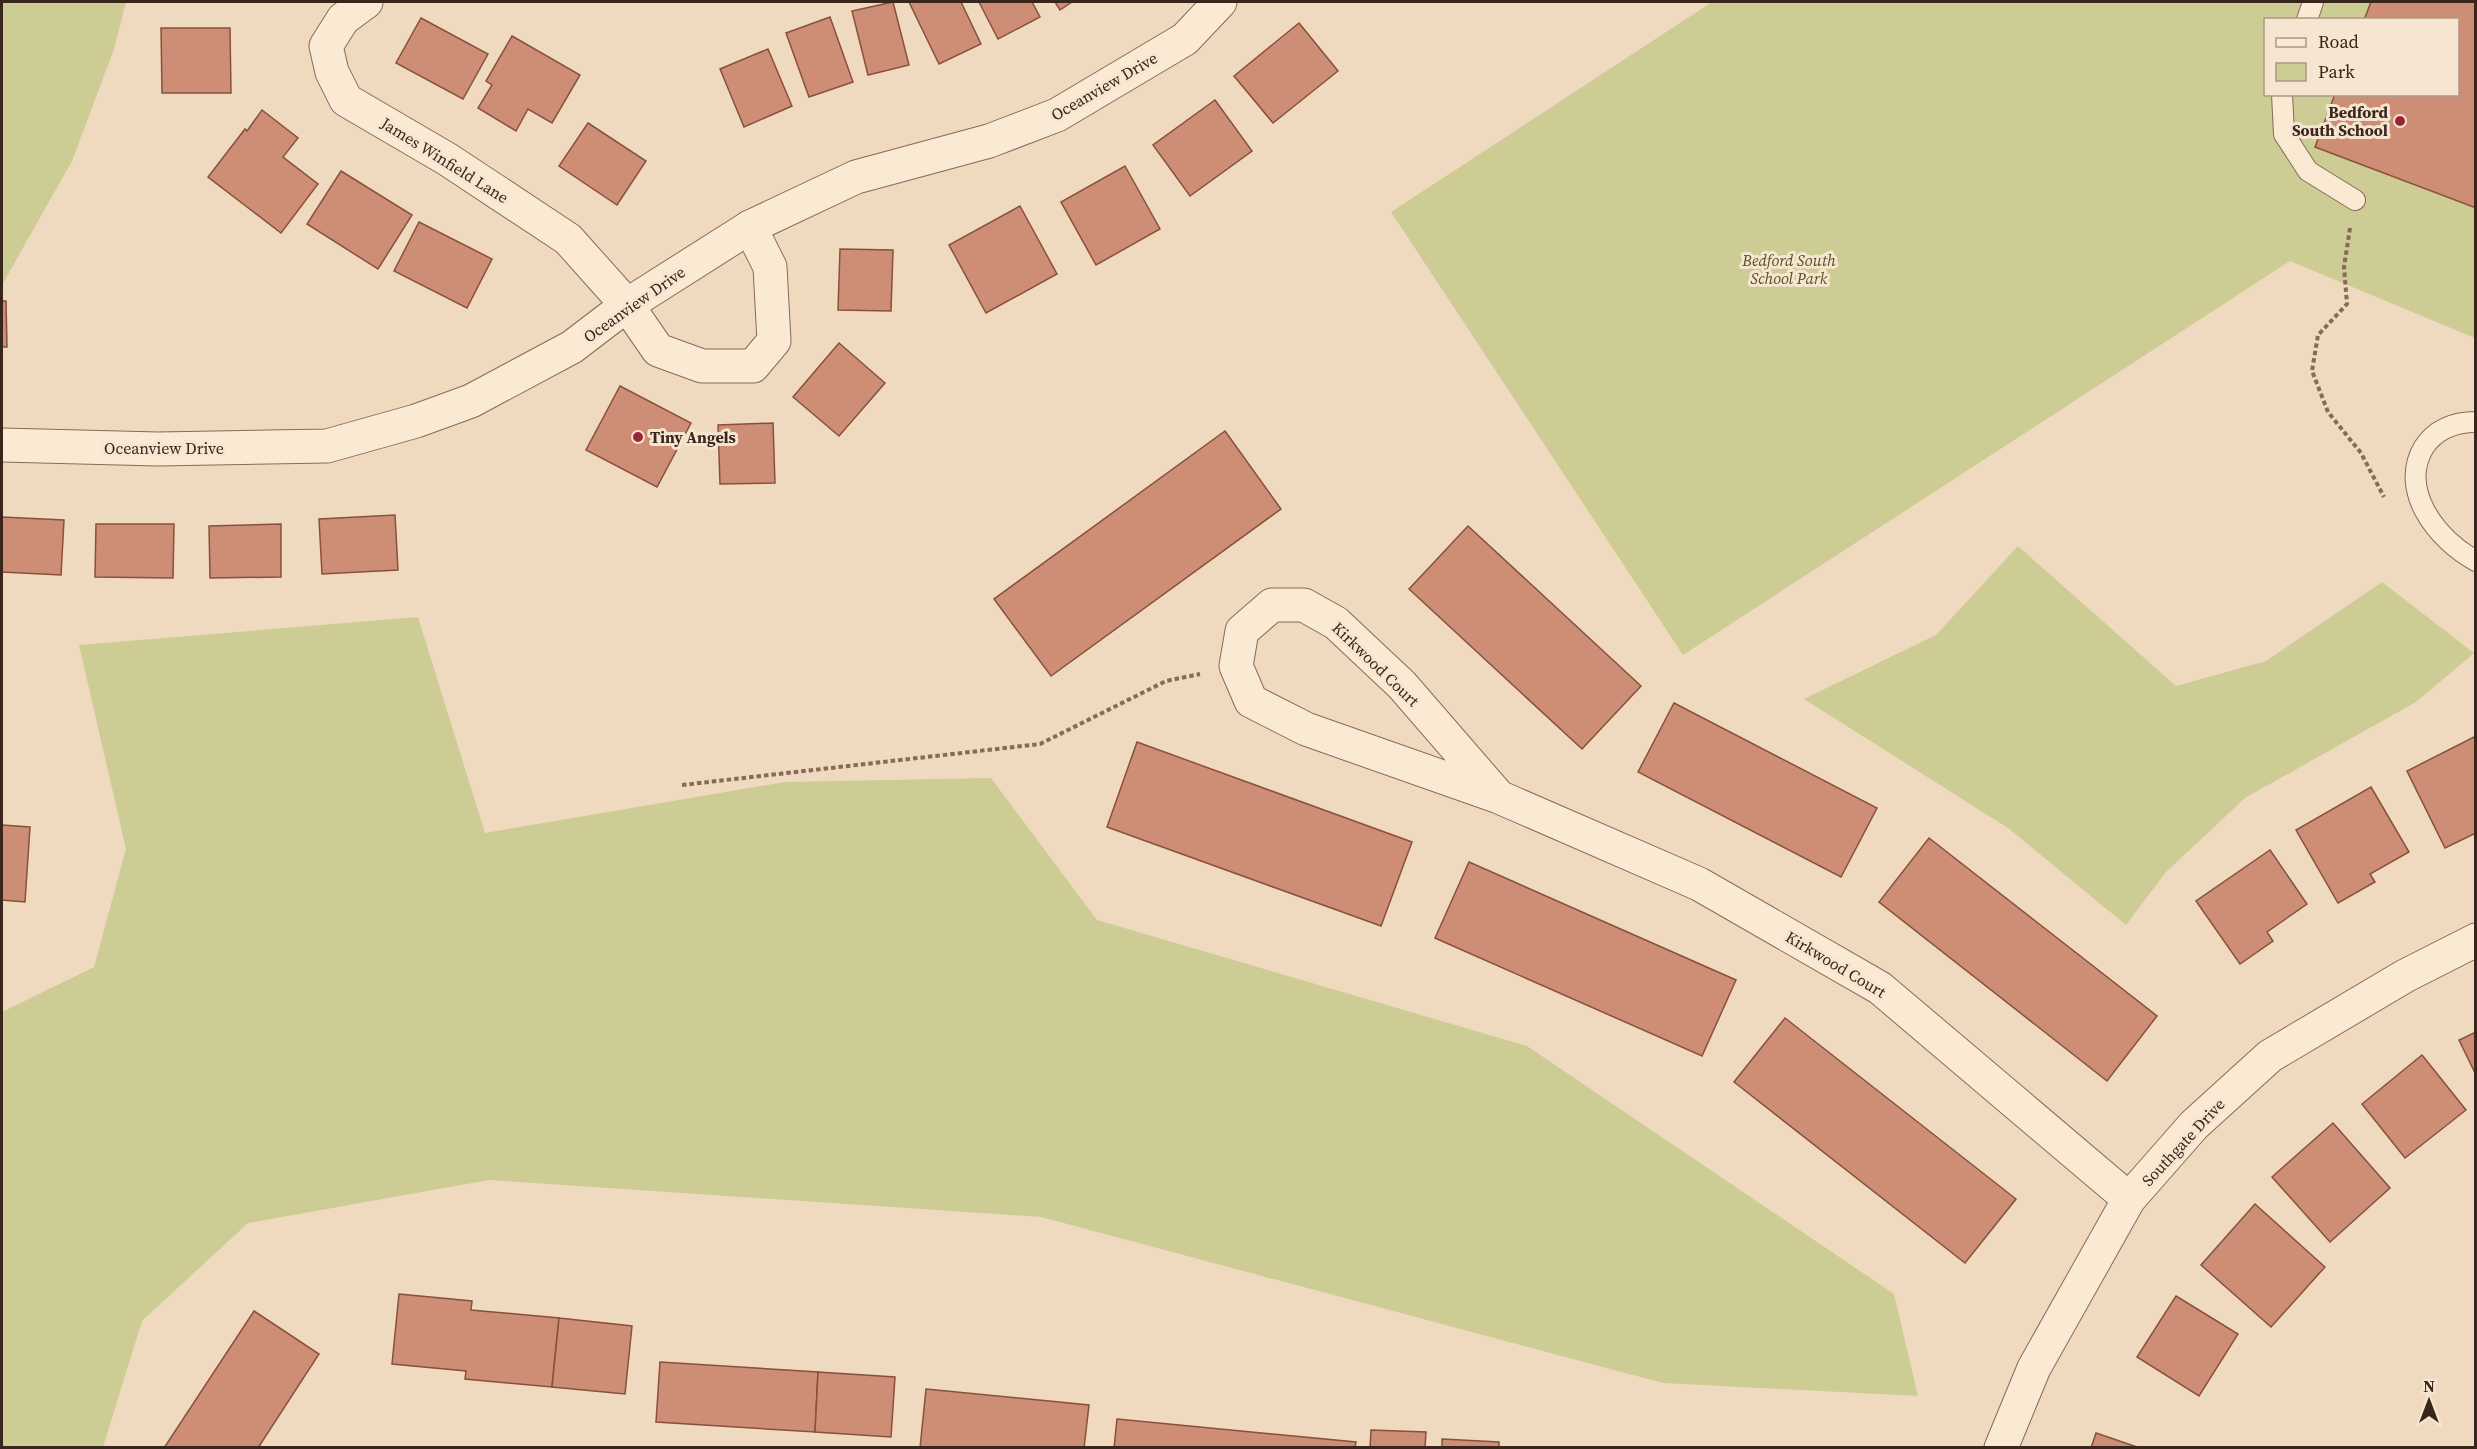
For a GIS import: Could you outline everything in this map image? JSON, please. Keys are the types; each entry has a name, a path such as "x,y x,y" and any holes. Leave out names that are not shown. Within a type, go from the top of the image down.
{"street":[{"name":"James Winfield Lane","path":"366,2 343,19 326,46 332,72 346,100 447,159 568,239 627,305"},
{"name":"Oceanview Drive","path":"2,445 158,449 327,446 416,422 471,401 573,347 627,305 750,227 856,177 989,141 1057,115 1185,39 1220,2"},
{"path":"627,305 658,350 702,366 753,366 774,341 770,267 750,227"},
{"name":"Kirkwood Court","path":"1499,797 1402,685 1336,623 1304,605 1272,605 1242,631 1236,666 1251,701 1306,729 1499,797 1699,884 1880,988 2129,1199"},
{"name":"Southgate Drive","path":"2001,1448 2034,1368 2129,1199 2194,1125 2270,1056 2405,976 2475,940"}],"lane":[{"path":"2308,18 2313,2"},
{"path":"2282,96 2284,135 2308,171 2355,200"},
{"path":"2475,422 2457,422 2431,437 2416,461 2416,487 2424,511 2439,533 2463,554 2475,561"}],"path":[{"path":"2355,200 2344,267 2347,304 2318,335 2312,371 2328,412 2361,453 2384,497"},
{"path":"682,785 1040,744 1166,681 1236,666"}],"green space":[{"path":"2,2 126,2 114,49 72,161 2,285"},
{"name":"Bedford South School Park","path":"1712,2 2475,2 2475,338 2290,261 1683,655 1391,212"},
{"path":"2018,546 2176,686 2266,661 2382,582 2474,653 2416,702 2245,798 2166,872 2126,925 2008,828 1804,699 1936,635"},
{"path":"418,617 485,833 785,782 991,778 1097,920 1527,1046 1894,1294 1918,1396 1663,1383 1041,1217 489,1180 248,1223 142,1321 103,1447 2,1447 2,1012 94,967 126,849 79,645"}],"building":[{"path":"893,2 909,65 868,75 852,11"},
{"path":"909,2 961,2 981,44 939,64"},
{"path":"979,2 1032,2 1040,17 998,39"},
{"path":"1055,2 1072,2 1060,10"},
{"name":"Bedford South School","path":"2371,2 2476,2 2476,208 2315,147 2334,96 2459,96 2459,18 2365,18"},
{"path":"830,17 853,82 809,97 786,33"},
{"path":"421,18 488,54 463,99 396,63"},
{"path":"1299,23 1338,71 1273,123 1234,76"},
{"path":"161,28 230,28 231,93 162,93"},
{"path":"512,36 580,75 552,123 528,109 516,131 478,108 492,85 486,81"},
{"path":"768,49 792,106 744,127 720,69"},
{"path":"1215,100 1252,151 1190,196 1153,145"},
{"path":"262,110 298,138 283,157 318,184 281,233 208,177"},
{"path":"588,123 646,161 617,205 559,166"},
{"path":"1125,166 1160,229 1096,265 1061,202"},
{"path":"341,171 412,215 378,269 307,224"},
{"path":"1020,206 1057,274 986,313 949,245"},
{"path":"419,222 492,259 467,308 394,271"},
{"path":"840,249 893,250 891,311 838,310"},
{"path":"2,301 6,301 7,347 2,347"},
{"path":"839,343 885,383 839,436 793,397"},
{"name":"Tiny Angels","path":"620,386 691,423 657,487 586,450"},
{"path":"773,423 775,483 720,484 718,425"},
{"path":"1225,431 1281,509 1051,676 994,599"},
{"path":"395,515 398,570 322,574 319,519"},
{"path":"2,517 64,520 61,575 2,572"},
{"path":"96,524 174,524 173,578 95,577"},
{"path":"281,524 281,577 210,578 209,526"},
{"path":"1468,526 1641,686 1582,749 1409,589"},
{"path":"1674,703 1877,808 1841,877 1638,772"},
{"path":"2476,736 2476,833 2445,848 2407,771"},
{"path":"1137,742 1412,842 1381,926 1107,827"},
{"path":"2371,787 2409,852 2370,874 2375,882 2338,903 2296,830"},
{"path":"2,825 30,827 25,902 2,900"},
{"path":"1929,838 2157,1016 2107,1081 1879,902"},
{"path":"2270,850 2307,904 2267,932 2273,941 2240,964 2196,901"},
{"path":"1469,862 1736,980 1702,1056 1435,938"},
{"path":"1785,1018 2016,1199 1965,1263 1734,1082"},
{"path":"2476,1032 2476,1075 2459,1040"},
{"path":"2422,1055 2466,1110 2405,1158 2362,1104"},
{"path":"2333,1123 2390,1188 2330,1242 2272,1177"},
{"path":"2255,1204 2325,1267 2271,1327 2201,1265"},
{"path":"399,1294 472,1301 471,1310 559,1318 552,1387 465,1379 466,1371 392,1364"},
{"path":"2176,1296 2238,1334 2199,1396 2137,1357"},
{"path":"254,1311 319,1354 258,1448 164,1448"},
{"path":"559,1318 632,1326 625,1394 552,1387"},
{"path":"660,1362 818,1372 815,1432 656,1422"},
{"path":"818,1372 895,1377 891,1437 815,1432"},
{"path":"926,1389 1089,1405 1084,1448 920,1448"},
{"path":"1117,1419 1356,1442 1355,1448 1114,1448"},
{"path":"1371,1430 1426,1432 1425,1448 1370,1448"},
{"path":"2096,1433 2140,1448 2091,1448"},
{"path":"1442,1439 1499,1442 1499,1448 1442,1448"}],"place":[{"name":"Bedford South School","path":"2400,121"},
{"name":"Tiny Angels","path":"638,437"}]}
